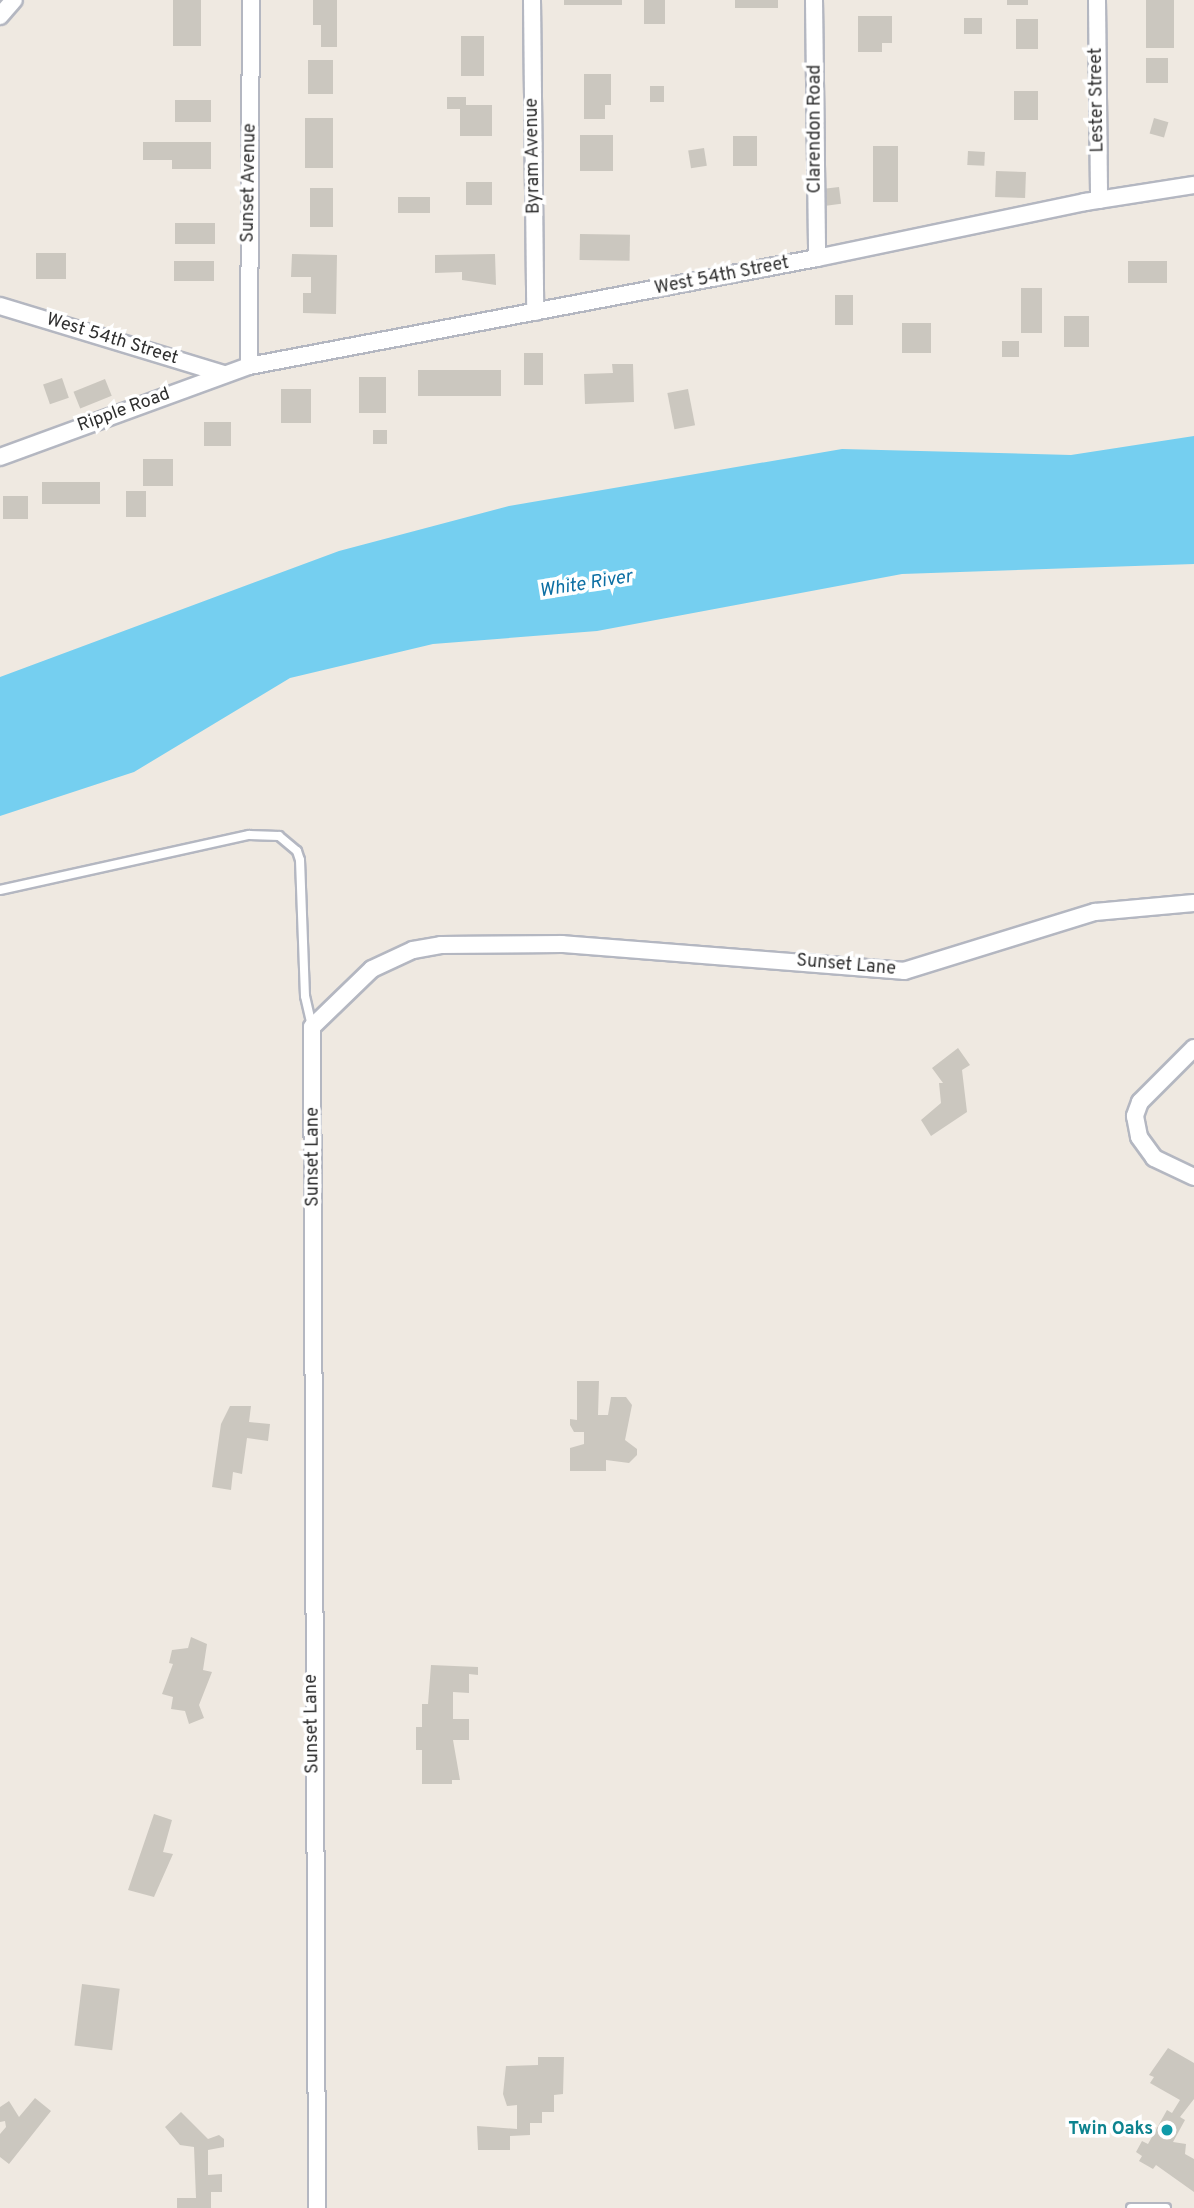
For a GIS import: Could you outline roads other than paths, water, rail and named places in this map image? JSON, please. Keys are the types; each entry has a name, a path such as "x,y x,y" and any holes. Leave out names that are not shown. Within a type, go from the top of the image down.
{"street":[{"path":"0,16 14,0"},
{"name":"Sunset Avenue","path":"248,366 251,0"},
{"name":"Byram Avenue","path":"532,0 536,312"},
{"name":"Clarendon Road","path":"814,0 817,258"},
{"name":"Lester Street","path":"1097,0 1099,200"},
{"name":"West 54th Street","path":"248,366 817,258 1099,200 1194,185"},
{"name":"West 54th Street","path":"0,306 224,374"},
{"name":"Ripple Road","path":"0,457 248,366"},
{"name":"Sunset Lane","path":"317,2208 312,1027 372,969 413,950 441,945 587,945 904,971 1095,912 1194,903"},
{"path":"1194,1048 1140,1102 1135,1116 1139,1138 1154,1158 1194,1177"}],"lane":[{"path":"0,890 248,835 279,836 297,850 300,860 305,996 312,1027"},
{"path":"1131,2208 1166,2208"}],"water":[{"name":"White River","path":"1194,436 1194,564 902,574 597,631 433,644 290,678 134,772 0,816 0,677 339,551 509,506 842,449 1071,455"}],"place":[{"name":"Twin Oaks","path":"1167,2130"}]}
